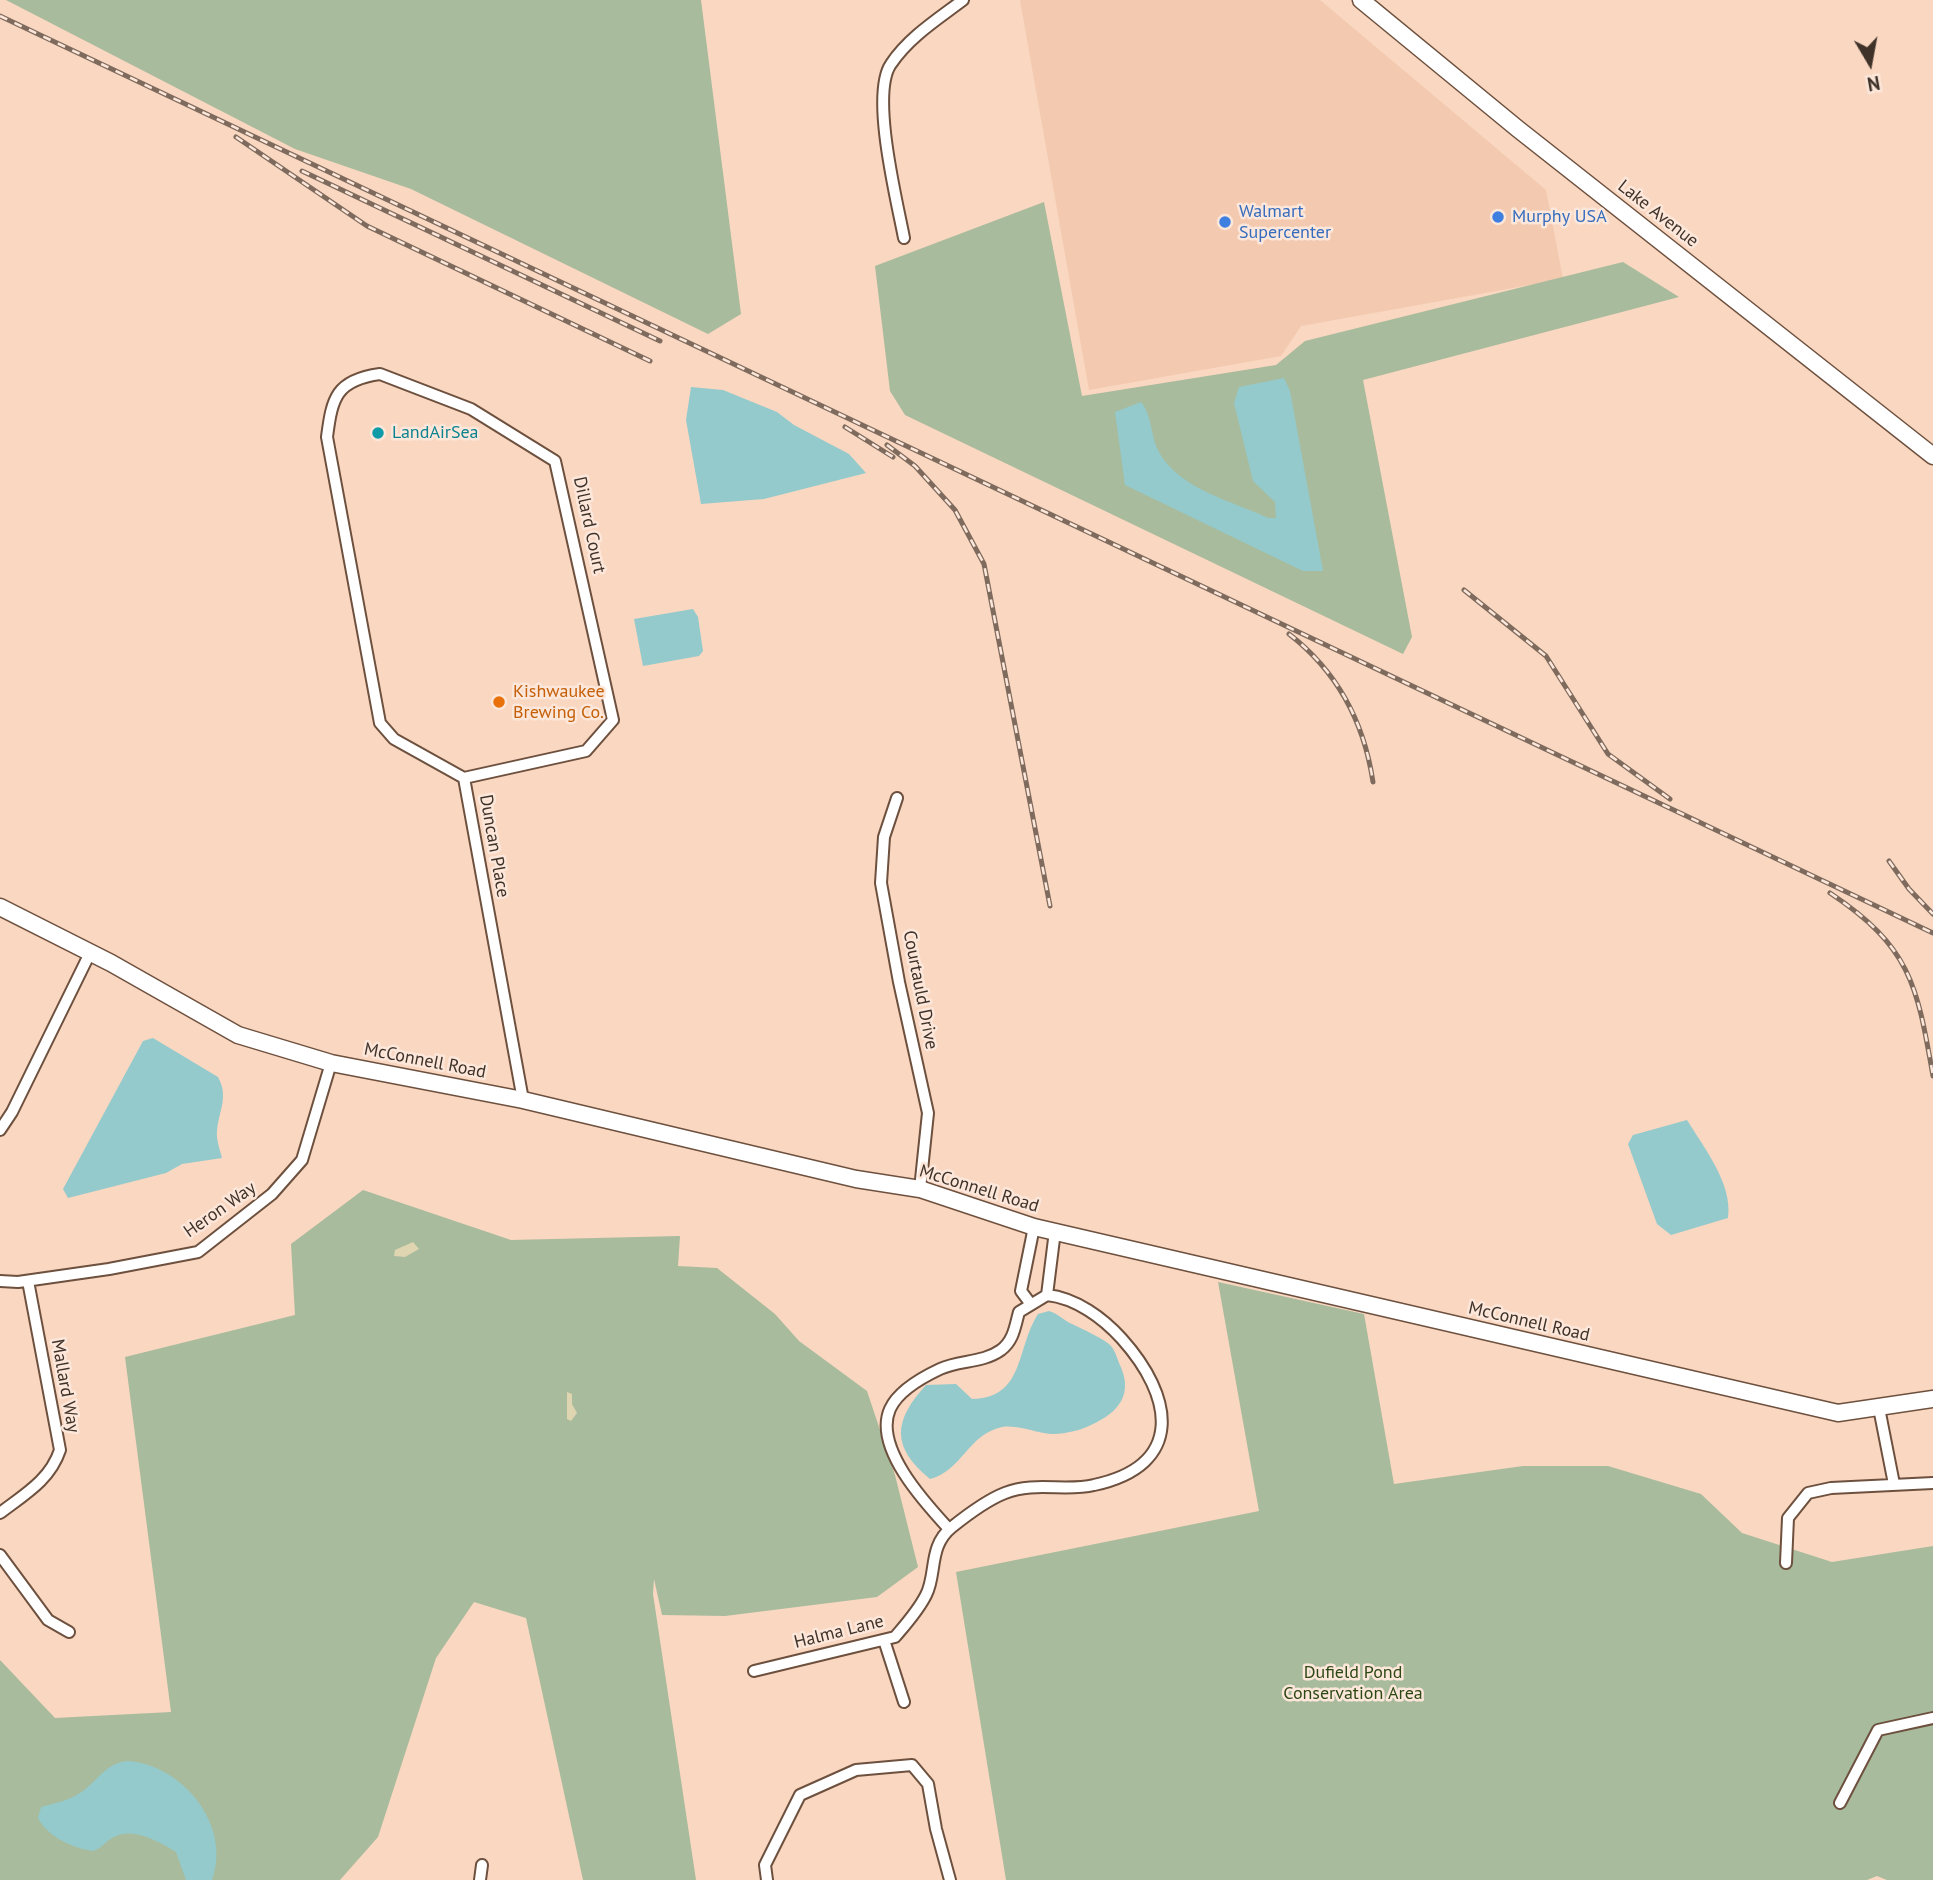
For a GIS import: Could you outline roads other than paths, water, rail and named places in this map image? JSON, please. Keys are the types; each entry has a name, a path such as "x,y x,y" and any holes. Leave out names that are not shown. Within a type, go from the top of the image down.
{"street":[{"path":"904,238 882,118 889,66 915,37 963,0"},
{"name":"Lake Avenue","path":"1361,0 1518,129 1933,456"},
{"name":"Dillard Court","path":"327,437 331,402 346,385 368,376 390,376 471,409 548,455 560,473 613,720 586,751 464,778"},
{"name":"Duncan Place","path":"327,437 380,723 394,739 464,778 523,1100"},
{"name":"Courtauld Drive","path":"897,798 884,837 881,883 899,982 928,1113 920,1189"},
{"name":"McConnell Road","path":"0,907 90,953 238,1035 331,1063 523,1100 856,1179 920,1189 1034,1227 1838,1413 1933,1399"},
{"path":"0,1130 12,1112 90,953"},
{"name":"Heron Way","path":"0,1281 28,1281 198,1252 272,1195 302,1160 331,1063"},
{"path":"1030,1303 1021,1291 1034,1227"},
{"path":"1047,1295 1055,1231"},
{"name":"Mallard Way","path":"0,1513 45,1479 54,1469 60,1450 28,1281"},
{"path":"1047,1295 1064,1296 1108,1324 1136,1355 1159,1395 1164,1430 1159,1446 1120,1476 1092,1486 1038,1485 1005,1493 949,1529 913,1486 888,1443 890,1409 910,1386 943,1368 989,1357 1003,1349 1012,1337 1018,1312 1030,1303 1047,1295"},
{"path":"1879,1408 1894,1484"},
{"path":"1786,1563 1788,1518 1808,1493 1831,1488 1933,1483"},
{"name":"Halma Lane","path":"754,1671 895,1637 928,1592 932,1560 949,1529"},
{"path":"0,1555 48,1620 69,1632"},
{"path":"884,1640 904,1702"},
{"path":"1840,1803 1878,1730 1933,1718"},
{"path":"767,1880 765,1865 800,1795 856,1770 912,1765 928,1784 936,1829 950,1880"},
{"path":"480,1880 482,1865"}],"water":[{"path":"1284,378 1290,391 1323,571 1303,571 1125,485 1115,412 1141,402 1148,414 1159,452 1179,476 1223,499 1268,518 1276,518 1275,502 1253,481 1234,403 1239,387"},
{"path":"691,387 723,390 777,412 794,425 849,454 866,473 764,499 701,504 686,420"},
{"path":"693,609 698,617 703,651 699,656 643,666 634,619"},
{"path":"153,1038 218,1077 223,1091 217,1134 222,1158 182,1164 166,1173 68,1198 63,1189 143,1041"},
{"path":"1687,1120 1722,1179 1728,1218 1671,1235 1657,1224 1628,1144 1633,1135"},
{"path":"1049,1311 1100,1338 1112,1348 1125,1384 1122,1400 1117,1408 1101,1420 1068,1432 1050,1434 1018,1427 1002,1427 990,1431 950,1468 930,1479 908,1456 903,1445 902,1422 915,1398 926,1385 956,1384 972,1399 1002,1390 1017,1369 1038,1314"},
{"path":"128,1761 148,1765 167,1774 184,1786 198,1802 209,1820 215,1839 216,1860 212,1880 186,1880 176,1852 145,1836 120,1835 93,1851 61,1840 42,1824 38,1818 41,1807 73,1797 108,1768"}],"railway":[{"path":"0,16 1933,933"},
{"path":"236,137 367,226 650,361"},
{"path":"302,171 660,341"},
{"path":"845,427 893,457"},
{"path":"887,445 915,466 955,510 984,564 1050,906"},
{"path":"1464,590 1546,656 1608,754 1670,799"},
{"path":"1289,634 1322,665 1346,700 1363,739 1373,782"},
{"path":"1889,861 1909,889 1933,914"},
{"path":"1830,893 1878,932 1906,971 1922,1017 1933,1076"}],"place":[{"name":"Murphy USA","path":"1498,217"},
{"name":"Walmart Supercenter","path":"1225,222"},
{"name":"LandAirSea","path":"378,433"},
{"name":"Kishwaukee Brewing Co.","path":"499,702"}],"park label":[{"name":"Dufield Pond Conservation Area","path":"1353,1683"}]}
